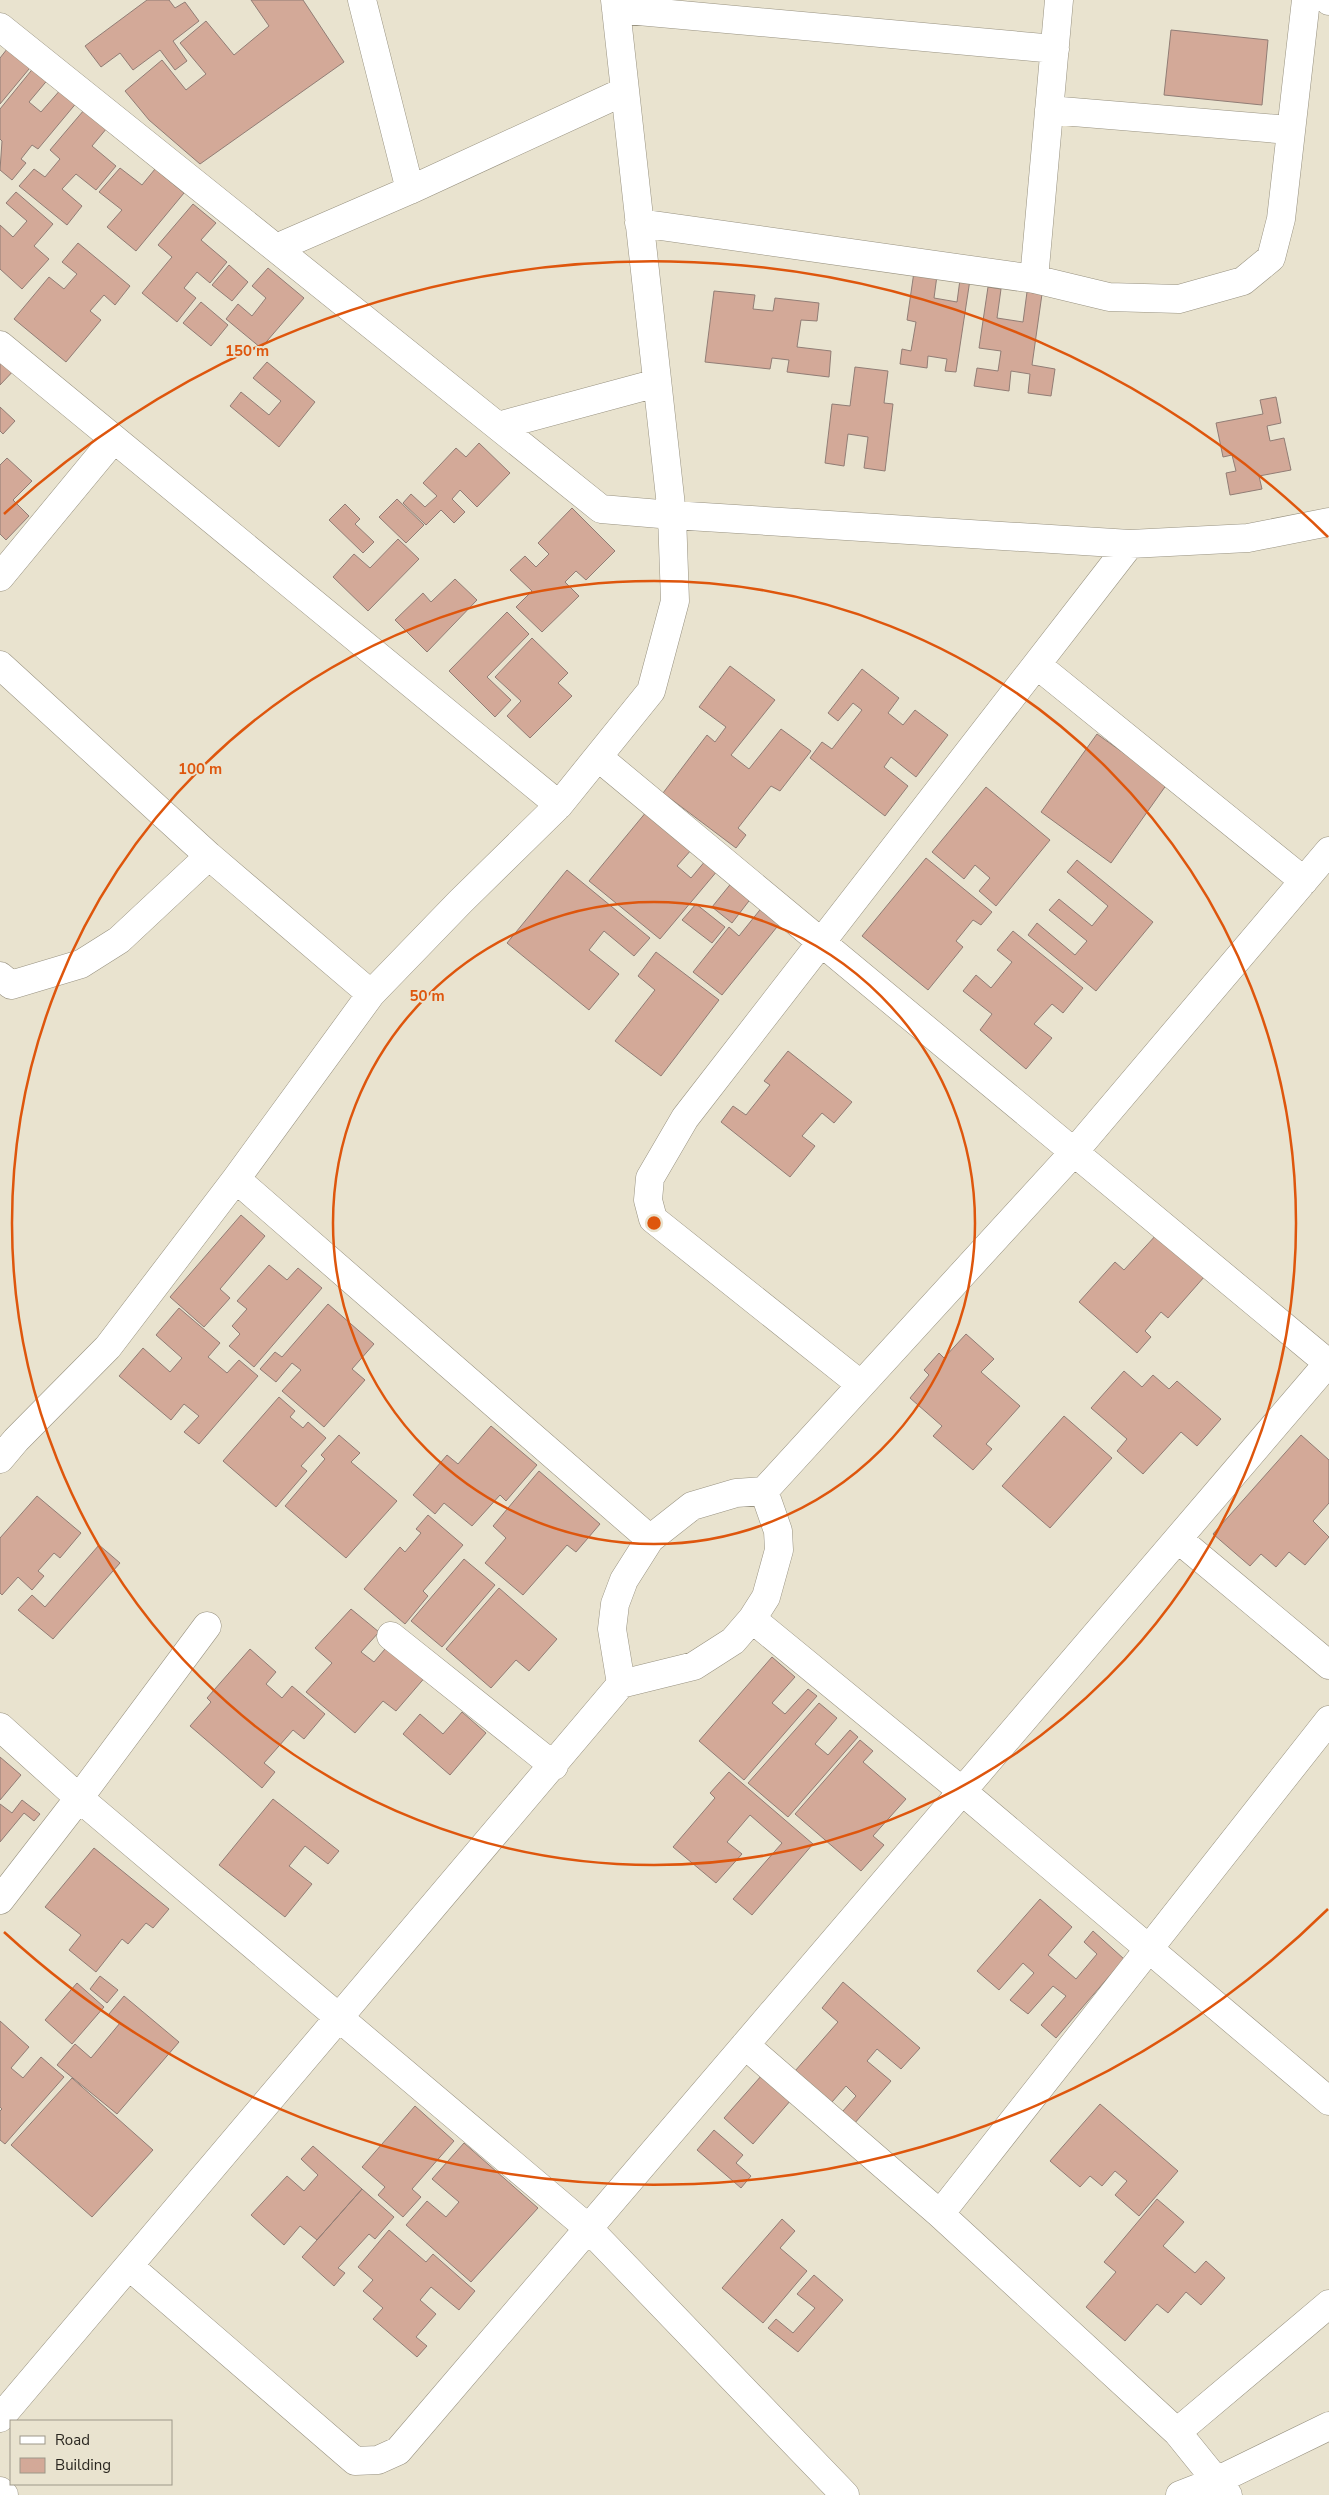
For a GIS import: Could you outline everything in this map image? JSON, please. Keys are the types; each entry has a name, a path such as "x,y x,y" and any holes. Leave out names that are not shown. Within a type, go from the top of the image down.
{"street":[{"path":"362,0 410,190"},
{"path":"1034,279 1059,0"},
{"path":"639,223 1034,279 1109,297 1179,299 1243,281 1271,258 1281,219 1306,0"},
{"path":"0,1459 16,1440 108,1347 236,1179 371,994 460,902 559,805 651,691 674,601 672,515 615,5 1055,50"},
{"path":"0,27 601,508 672,515 1130,544 1248,538 1329,522"},
{"path":"276,248 410,190 625,91"},
{"path":"1049,110 1290,130"},
{"path":"0,345 559,805"},
{"path":"498,426 657,383"},
{"path":"0,576 114,439"},
{"path":"860,1384 653,1219 648,1200 650,1178 685,1118 1130,544"},
{"path":"0,664 210,856 371,994"},
{"path":"1037,665 1304,881"},
{"path":"129,2266 355,2460 378,2460 398,2451 1329,1362 598,757"},
{"path":"621,1684 612,1629 615,1604 624,1580 650,1539 692,1506 736,1493 764,1491 1074,1152 1329,851"},
{"path":"4,987 81,964 111,945 210,856"},
{"path":"236,1179 650,1539"},
{"path":"0,2418 554,1766 621,1684 694,1666 733,1641 752,1619 766,1596 779,1550 778,1531 764,1491"},
{"path":"1178,1539 1329,1665"},
{"path":"752,1619 962,1791 1329,2101"},
{"path":"0,1900 79,1798 207,1626"},
{"path":"392,1636 554,1766"},
{"path":"940,2214 1329,1720"},
{"path":"0,1727 79,1798 588,2228 845,2495"},
{"path":"745,2046 940,2214 1178,2432 1222,2488"},
{"path":"1178,2432 1329,2304"},
{"path":"1180,2495 1222,2488 1329,2426"},
{"path":"0,2491 4,2495"}],"building":[{"path":"147,0 169,0 175,8 185,2 199,21 173,41 187,61 175,70 160,50 133,70 120,53 101,67 85,46"},
{"path":"251,0 303,0 344,62 200,164 149,120 125,91 162,60 186,90 206,74 180,43 206,21 234,55 269,26"},
{"path":"1171,30 1268,40 1262,105 1164,95"},
{"path":"11,44 34,63 0,104 0,58"},
{"path":"35,66 50,77 29,102 41,112 62,88 78,101 38,149 32,145 21,159 26,163 12,180 0,170 2,141 0,139 0,109"},
{"path":"84,110 107,128 92,146 116,166 96,190 76,174 62,189 82,206 67,225 19,186 34,169 45,177 60,159 50,150"},
{"path":"120,168 142,185 155,169 184,193 136,251 107,227 122,210 99,192"},
{"path":"16,192 53,224 34,246 49,259 22,289 0,269 0,225 13,237 27,221 6,203"},
{"path":"193,204 216,223 201,240 227,262 210,283 197,272 184,288 196,298 177,322 142,293 172,257 158,245"},
{"path":"78,243 130,286 115,305 104,295 90,311 101,320 66,362 14,319 49,277 64,289 77,274 62,262"},
{"path":"229,265 248,282 232,301 212,285"},
{"path":"915,265 938,268 934,298 957,302 961,272 971,273 956,372 945,371 947,359 928,356 927,368 900,364 902,349 911,351 916,322 907,320"},
{"path":"268,268 304,298 261,348 226,319 238,304 252,316 266,298 252,286"},
{"path":"988,287 1001,289 997,318 1023,322 1027,292 1042,294 1032,365 1055,369 1051,396 1028,393 1030,374 1011,371 1009,391 974,386 977,368 998,371 1001,351 979,348"},
{"path":"714,291 755,295 753,309 773,311 775,298 819,303 817,321 801,320 797,347 831,351 829,377 787,372 789,360 772,358 770,369 705,362"},
{"path":"201,302 228,325 211,346 183,323"},
{"path":"0,351 18,366 0,385"},
{"path":"267,362 315,402 279,447 230,406 241,392 269,415 281,401 253,378"},
{"path":"855,367 888,371 884,403 893,404 885,471 864,468 868,437 848,434 844,466 825,463 832,404 850,406"},
{"path":"1276,397 1281,423 1267,426 1270,441 1284,438 1291,470 1259,476 1262,489 1230,495 1226,473 1236,471 1232,455 1223,457 1216,423 1263,414 1260,400"},
{"path":"0,407 15,421 3,434 0,431"},
{"path":"479,443 510,473 477,507 460,490 452,499 465,512 454,523 441,510 426,525 403,503 411,494 425,507 437,496 423,483 456,448 466,457"},
{"path":"7,458 32,481 13,500 29,516 6,540 0,534 0,465"},
{"path":"397,499 424,525 406,543 379,517"},
{"path":"345,504 360,519 355,524 374,542 363,553 329,520"},
{"path":"572,508 615,551 586,580 576,571 565,582 579,596 542,632 516,607 532,591 510,570 525,556 536,567 549,554 538,543"},
{"path":"398,539 419,559 368,611 333,577 354,554 370,568"},
{"path":"455,579 477,600 427,652 395,620 423,593 431,602"},
{"path":"507,612 529,634 487,677 511,700 495,717 449,671"},
{"path":"532,638 568,673 558,683 572,696 530,738 507,716 521,701 495,677"},
{"path":"730,666 775,700 731,755 749,769 781,729 811,751 780,791 771,786 738,828 746,835 736,848 663,793 707,735 715,742 726,727 699,707"},
{"path":"862,669 899,698 888,713 903,725 915,710 948,735 916,777 891,757 884,767 908,786 885,816 810,758 822,742 832,749 862,710 853,703 838,721 828,713"},
{"path":"1097,734 1167,784 1111,863 1041,812"},
{"path":"986,787 1050,840 996,906 979,891 990,878 975,865 964,879 932,852"},
{"path":"647,811 692,849 677,866 691,878 706,860 718,870 660,939 589,881"},
{"path":"926,858 992,912 981,925 973,920 956,941 963,947 928,990 862,936"},
{"path":"1077,860 1153,922 1096,991 1028,935 1037,923 1075,955 1087,941 1049,910 1059,899 1092,926 1108,906 1067,872"},
{"path":"567,870 650,938 634,956 604,931 589,950 619,974 589,1010 507,943"},
{"path":"733,881 752,897 732,923 712,907"},
{"path":"696,904 725,927 712,943 682,920"},
{"path":"763,906 781,922 722,995 693,972 729,927 739,936"},
{"path":"1013,931 1083,988 1063,1013 1052,1004 1034,1024 1052,1038 1026,1069 980,1030 992,1014 963,991 976,975 991,988 1012,962 997,950"},
{"path":"656,952 719,1000 661,1076 615,1041 655,990 638,976"},
{"path":"788,1051 852,1102 834,1123 822,1113 802,1136 815,1146 790,1177 721,1122 733,1106 746,1115 770,1085 764,1081"},
{"path":"241,1215 265,1236 220,1289 230,1298 204,1327 170,1297"},
{"path":"1157,1234 1205,1276 1168,1318 1161,1312 1145,1331 1151,1337 1137,1353 1079,1302 1115,1262 1124,1270"},
{"path":"269,1265 287,1280 298,1268 322,1288 254,1367 229,1346 240,1334 232,1326 247,1309 237,1301"},
{"path":"328,1304 374,1344 352,1369 365,1380 324,1427 282,1391 301,1370 292,1363 276,1382 260,1369 275,1352 282,1357"},
{"path":"179,1308 220,1343 208,1357 227,1373 239,1360 258,1376 199,1444 184,1432 199,1416 184,1404 171,1420 119,1376 143,1348 170,1372 182,1358 156,1335"},
{"path":"966,1334 994,1359 981,1372 1020,1406 986,1444 992,1449 973,1470 933,1436 942,1426 910,1398 929,1375 924,1370 939,1353 944,1358"},
{"path":"1124,1371 1142,1387 1153,1375 1169,1389 1177,1381 1221,1419 1197,1446 1181,1432 1143,1474 1117,1451 1127,1439 1091,1408"},
{"path":"279,1397 295,1411 290,1417 303,1428 308,1422 326,1438 301,1466 307,1471 276,1507 223,1461"},
{"path":"1064,1416 1112,1458 1050,1528 1002,1486"},
{"path":"491,1426 537,1465 506,1501 500,1495 472,1526 444,1503 435,1514 413,1495 447,1455 458,1464"},
{"path":"339,1435 360,1453 351,1462 397,1501 346,1558 285,1506 325,1459 321,1455"},
{"path":"1301,1435 1329,1460 1329,1503 1313,1521 1329,1537 1305,1565 1289,1552 1276,1567 1261,1554 1250,1566 1213,1534"},
{"path":"539,1471 600,1524 576,1552 567,1545 523,1595 485,1563 506,1538 493,1526"},
{"path":"37,1496 81,1533 60,1558 54,1553 38,1571 44,1576 32,1590 18,1577 2,1595 0,1593 0,1538"},
{"path":"428,1515 463,1545 423,1591 428,1596 405,1624 364,1589 400,1547 405,1552 421,1533 416,1529"},
{"path":"99,1545 120,1563 53,1639 18,1610 32,1595 45,1607"},
{"path":"464,1559 495,1585 442,1647 411,1621"},
{"path":"499,1588 557,1639 529,1671 516,1660 491,1688 446,1649"},
{"path":"351,1609 379,1632 361,1652 374,1662 390,1643 427,1675 396,1711 383,1701 355,1733 306,1692 332,1663 315,1648"},
{"path":"250,1649 276,1672 266,1684 282,1698 292,1686 325,1714 304,1739 293,1730 264,1763 275,1772 262,1788 190,1726 211,1702 207,1698"},
{"path":"772,1657 795,1677 772,1703 785,1714 808,1689 817,1696 744,1780 699,1741"},
{"path":"819,1703 837,1718 815,1744 828,1755 850,1730 858,1737 788,1817 748,1783"},
{"path":"462,1712 486,1733 450,1775 403,1734 420,1714 443,1734"},
{"path":"860,1740 873,1751 863,1762 906,1799 873,1836 884,1845 861,1871 795,1814"},
{"path":"0,1757 21,1775 0,1800"},
{"path":"729,1772 813,1844 752,1915 733,1899 782,1843 750,1815 727,1842 742,1854 716,1883 673,1847 715,1798 710,1793"},
{"path":"273,1799 339,1851 328,1864 305,1846 289,1866 312,1884 285,1917 219,1865"},
{"path":"22,1800 40,1814 34,1821 24,1813 0,1842 0,1804 12,1813"},
{"path":"94,1848 169,1909 153,1928 146,1923 128,1944 122,1939 96,1972 69,1950 81,1935 45,1907"},
{"path":"1040,1899 1072,1927 1048,1955 1076,1979 1097,1954 1084,1942 1093,1931 1124,1959 1056,2038 1041,2025 1066,1996 1053,1986 1028,2014 1010,2000 1034,1973 1023,1963 999,1990 977,1971"},
{"path":"100,1976 118,1990 107,2003 90,1989"},
{"path":"843,1982 920,2048 901,2069 877,2049 867,2061 891,2081 848,2131 836,2119 856,2096 846,2086 825,2110 788,2079 838,2022 822,2008"},
{"path":"77,1983 104,2007 72,2044 45,2020"},
{"path":"124,1996 179,2042 117,2114 57,2065 75,2044 91,2058 120,2023 109,2014"},
{"path":"0,2021 29,2047 11,2068 23,2078 41,2057 64,2077 5,2144 0,2140 0,2111 2,2109 0,2107"},
{"path":"762,2075 791,2100 753,2144 724,2118"},
{"path":"72,2078 153,2150 92,2217 11,2145"},
{"path":"1100,2104 1178,2171 1139,2216 1115,2195 1127,2181 1115,2171 1102,2186 1090,2176 1080,2187 1050,2161"},
{"path":"415,2106 454,2141 412,2189 421,2197 403,2217 378,2195 385,2187 362,2167"},
{"path":"714,2130 743,2155 736,2163 751,2176 741,2188 697,2150"},
{"path":"464,2143 538,2208 471,2282 406,2225 427,2201 446,2217 459,2202 432,2179"},
{"path":"313,2146 362,2189 317,2240 300,2226 284,2245 251,2215 287,2176 304,2191 318,2175 301,2159"},
{"path":"362,2189 394,2217 375,2239 369,2234 338,2268 345,2273 334,2286 302,2257"},
{"path":"1157,2199 1184,2222 1163,2246 1195,2273 1206,2261 1225,2278 1201,2305 1186,2292 1168,2313 1157,2304 1125,2341 1086,2307 1116,2272 1104,2262"},
{"path":"782,2219 795,2231 780,2248 807,2271 763,2323 722,2288"},
{"path":"389,2230 426,2262 433,2254 475,2291 459,2310 431,2287 420,2300 436,2314 416,2337 427,2346 417,2357 373,2319 383,2308 363,2291 373,2280 358,2267"},
{"path":"814,2275 843,2300 798,2352 768,2328 776,2319 793,2333 815,2308 797,2294"}]}
